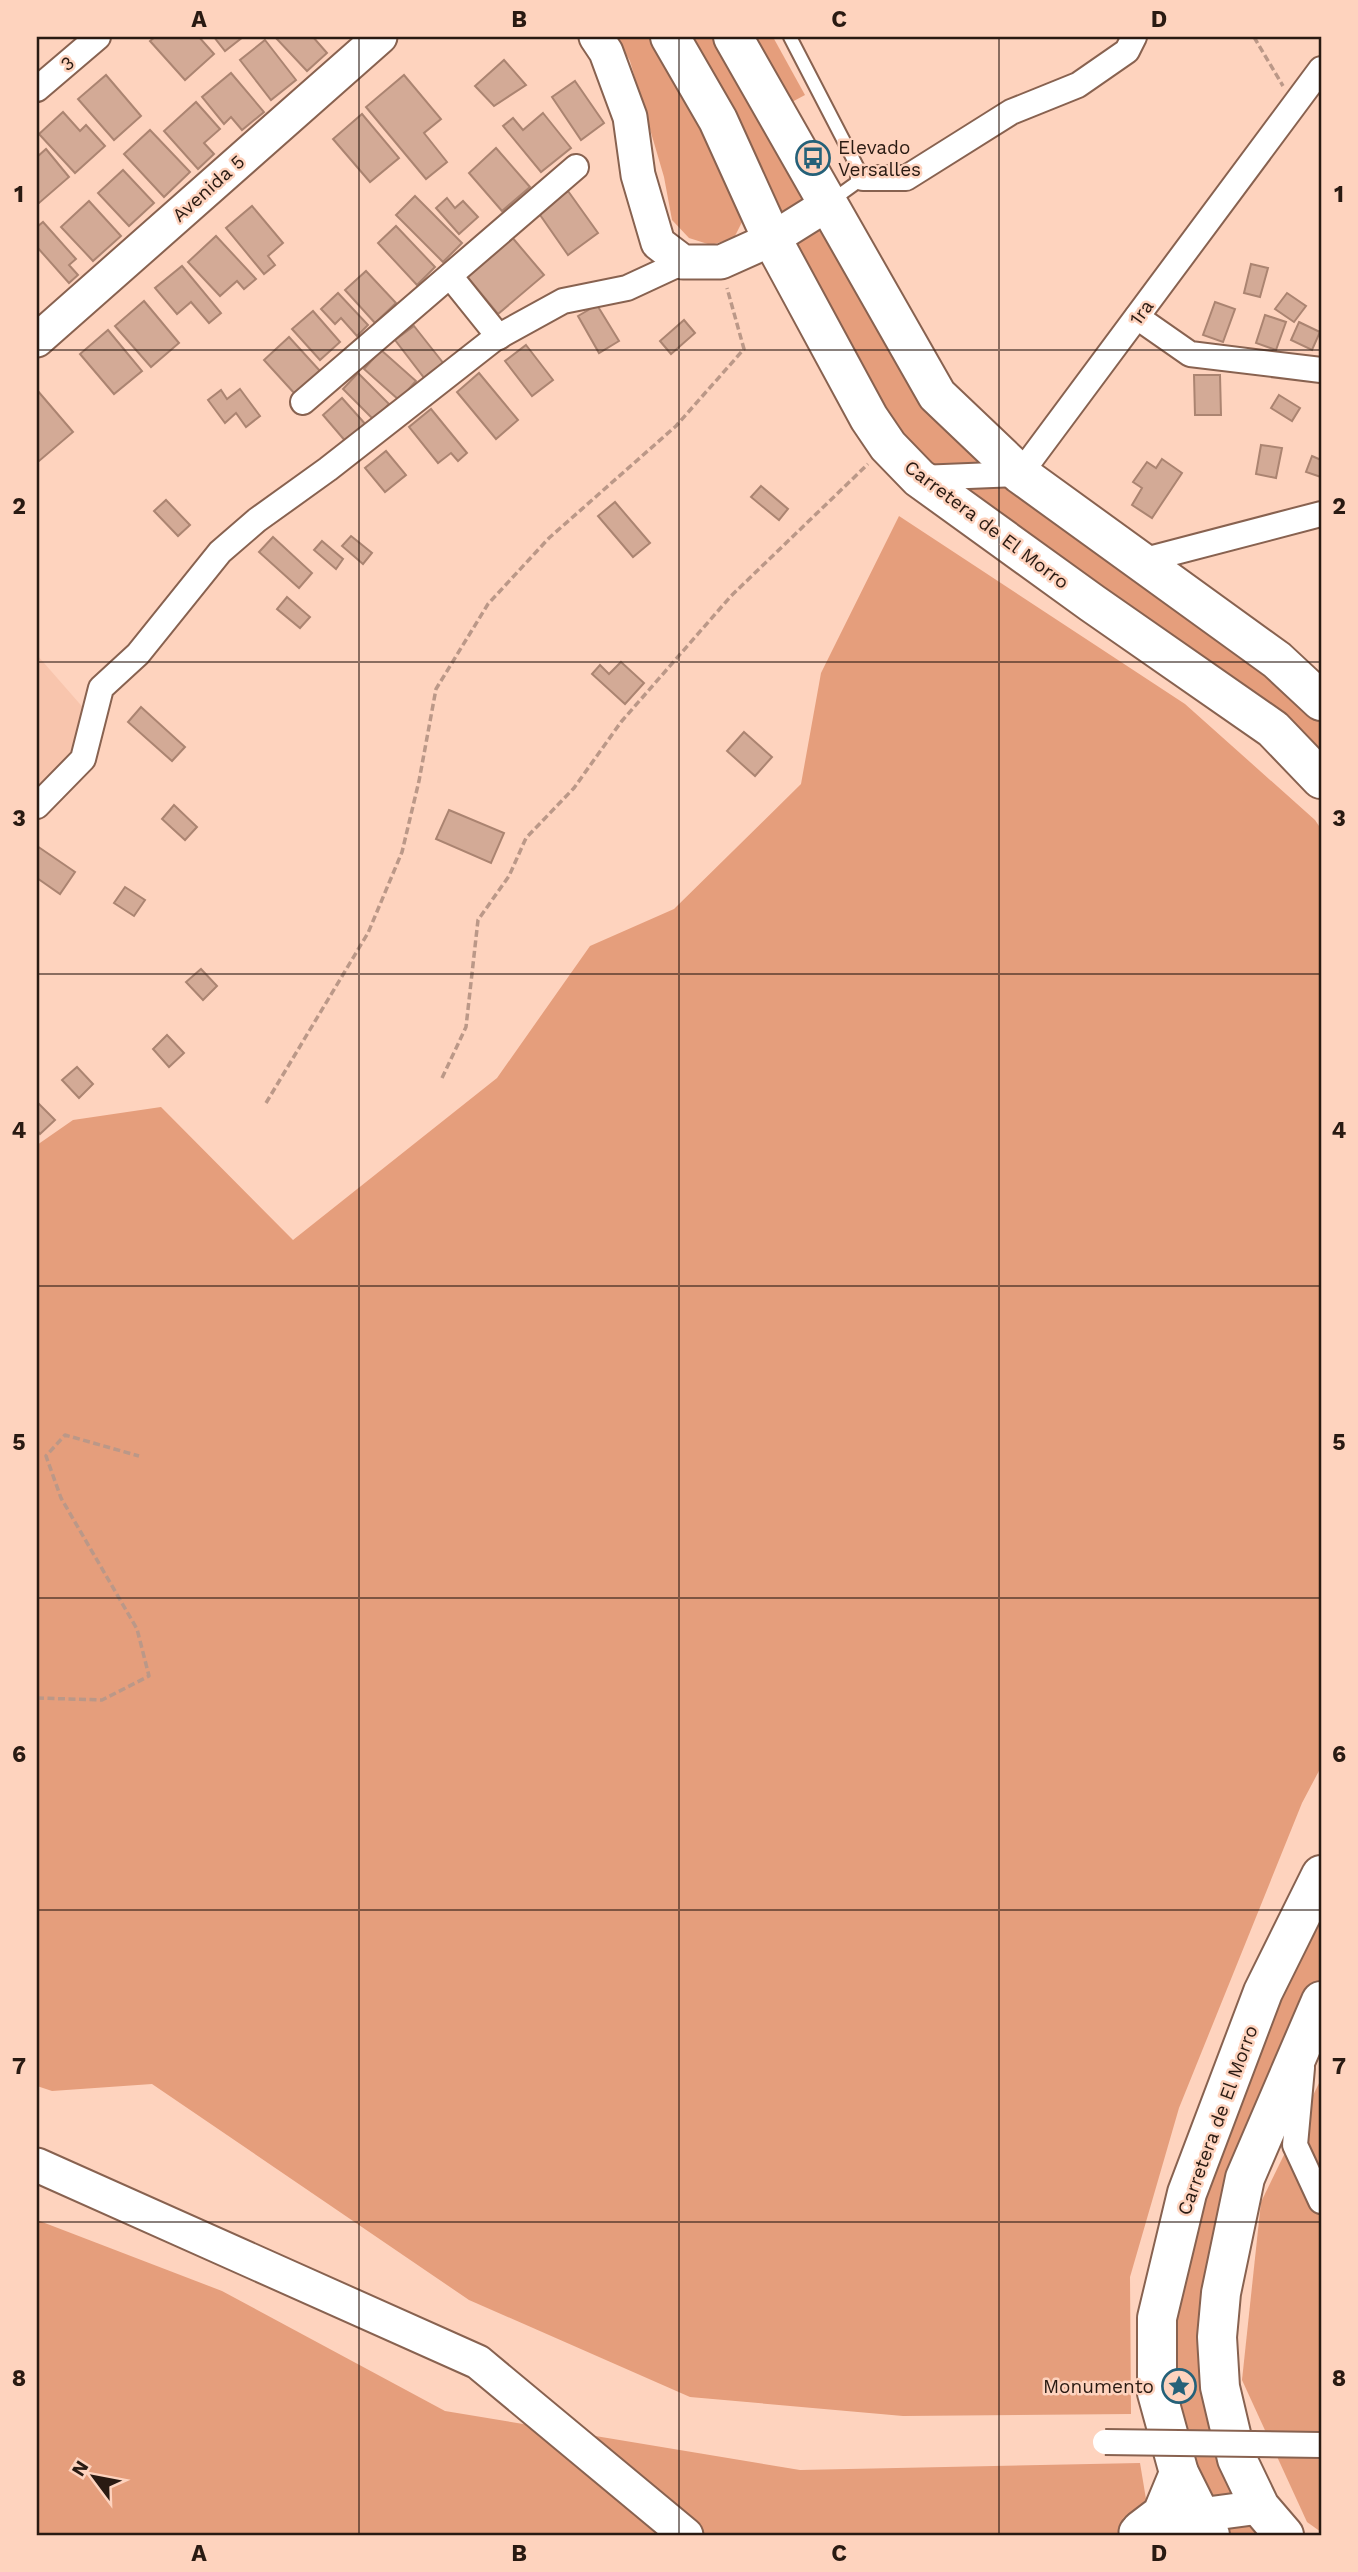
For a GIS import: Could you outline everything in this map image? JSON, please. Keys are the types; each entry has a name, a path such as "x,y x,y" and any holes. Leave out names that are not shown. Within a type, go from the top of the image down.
{"main road":[{"name":"Carretera de El Morro","path":"670,37 718,120 772,239 869,418 888,446 919,478 1273,729 1321,779"},
{"path":"733,37 937,396 1020,474 1277,660 1321,701"},
{"name":"Carretera de El Morro","path":"1205,2525 1179,2473 1157,2393 1157,2318 1187,2193 1263,1992 1321,1874"},
{"path":"1272,2521 1237,2459 1220,2387 1217,2337 1221,2292 1245,2178 1321,2001"},
{"path":"1134,2533 1162,2514 1179,2473"}],"street":[{"name":"3","path":"37,89 98,37"},
{"name":"Avenida 5","path":"37,340 380,37"},
{"path":"596,37 606,52 630,117 638,175 658,243 682,262"},
{"path":"863,178 906,178 1011,112 1078,85 1127,51 1134,37"},
{"name":"1ra","path":"1020,474 1321,69"},
{"path":"303,402 576,167"},
{"path":"37,806 83,759 101,688 138,654 220,551 257,520 328,469 499,337 564,301 627,288 682,262 720,262 772,239 828,204"},
{"path":"450,276 499,337"},
{"path":"1137,317 1190,354 1321,370"},
{"path":"919,478 1020,474"},
{"path":"1141,561 1321,514"},
{"path":"1305,2035 1295,2145 1321,2201"},
{"path":"37,2165 478,2362 683,2535"},
{"path":"1105,2442 1321,2445"},
{"path":"1134,2533 1272,2521"}],"lane":[{"path":"790,37 863,178 828,204"}],"path":[{"path":"1254,37 1294,105"},
{"path":"266,1103 368,933 402,852 419,781 436,689 488,604 549,538 676,426 744,349 720,262"},
{"path":"442,1078 466,1027 478,920 509,877 526,838 573,788 621,722 731,596 888,446"},
{"path":"37,1698 102,1700 149,1676 137,1629 61,1498 46,1456 65,1435 139,1456"}],"shaded area":[{"path":"616,37 651,37 701,129 744,218 734,238 711,245 689,238 672,220 664,177 630,61"},
{"path":"681,37 719,37 814,200 777,225"},
{"path":"750,37 773,37 805,95 790,103"},
{"path":"824,220 912,387 1321,718 1321,754 1287,716 1064,565 917,458 878,407 787,243"},
{"path":"899,516 1185,704 1315,820 1321,829 1321,1767 1302,1803 1179,2108 1130,2277 1131,2414 903,2416 690,2397 469,2300 152,2084 52,2091 37,2086 37,1145 73,1120 161,1107 293,1240 497,1078 590,946 674,909 801,784 821,673"},
{"path":"37,655 86,711 81,733 66,760 37,784"},
{"path":"1321,1912 1321,1980 1290,2041 1205,2289 1263,2535 1231,2535 1224,2528 1190,2465 1174,2391 1170,2321 1205,2193 1269,2014"},
{"path":"1321,2079 1321,2532 1307,2522 1242,2380 1261,2202"},
{"path":"37,2220 222,2291 445,2411 800,2470 1140,2463 1152,2535 37,2535"}],"building":[{"path":"155,37 199,37 214,54 185,80 150,41"},
{"path":"214,37 243,37 225,51"},
{"path":"275,37 313,37 327,53 307,71"},
{"path":"265,40 296,80 271,100 240,60"},
{"path":"504,60 526,85 494,106 475,86"},
{"path":"231,73 264,112 242,130 231,117 224,124 202,97"},
{"path":"106,75 141,116 114,140 78,99"},
{"path":"404,75 441,119 424,133 447,162 426,179 366,107"},
{"path":"575,81 604,123 581,140 552,97"},
{"path":"196,102 220,129 204,143 214,154 198,169 164,131"},
{"path":"63,112 80,131 86,125 105,146 75,173 39,134"},
{"path":"543,113 571,148 541,172 503,126 513,118 523,130"},
{"path":"362,114 399,158 370,182 333,139"},
{"path":"150,130 190,172 164,197 124,154"},
{"path":"496,148 530,187 502,211 469,173"},
{"path":"46,149 69,177 39,203 37,157"},
{"path":"123,170 154,203 129,226 98,193"},
{"path":"568,191 598,233 568,255 538,212"},
{"path":"415,196 462,243 443,262 396,215"},
{"path":"447,198 455,208 463,201 478,217 459,234 436,208"},
{"path":"89,201 121,236 93,261 61,227"},
{"path":"252,206 283,243 268,256 275,265 264,274 226,228"},
{"path":"43,222 76,259 69,265 78,275 69,283 37,247 37,227"},
{"path":"396,226 435,267 417,285 378,243"},
{"path":"216,236 256,279 244,289 237,281 220,296 188,262"},
{"path":"511,236 544,275 498,314 465,274"},
{"path":"1251,264 1268,268 1260,297 1244,293"},
{"path":"182,266 221,313 209,323 191,302 177,314 155,288"},
{"path":"366,271 396,303 375,323 345,290"},
{"path":"338,293 368,325 357,336 341,318 335,324 321,309"},
{"path":"1287,293 1306,306 1294,322 1275,309"},
{"path":"144,301 179,343 151,367 115,326"},
{"path":"1215,302 1235,309 1223,342 1203,335"},
{"path":"597,305 619,341 599,353 578,316"},
{"path":"313,311 340,342 320,360 292,329"},
{"path":"1265,315 1286,322 1276,350 1256,343"},
{"path":"684,320 695,333 671,354 660,341"},
{"path":"1299,322 1320,332 1312,350 1291,340"},
{"path":"414,326 444,364 425,379 395,340"},
{"path":"108,330 142,371 114,394 80,354"},
{"path":"289,337 320,371 295,394 264,360"},
{"path":"526,345 553,380 532,396 505,361"},
{"path":"381,350 416,381 399,400 364,369"},
{"path":"358,373 389,404 374,420 343,389"},
{"path":"479,373 518,420 496,439 457,392"},
{"path":"1194,375 1220,375 1221,415 1195,415"},
{"path":"240,389 260,416 246,427 236,413 225,423 208,400 221,390 227,399"},
{"path":"37,390 73,432 39,461 37,459"},
{"path":"1279,395 1300,408 1292,421 1271,408"},
{"path":"342,398 367,426 347,443 323,415"},
{"path":"431,409 467,453 458,461 451,453 438,463 409,427"},
{"path":"1261,445 1282,448 1276,478 1256,474"},
{"path":"386,451 406,475 385,492 365,468"},
{"path":"1312,456 1321,460 1321,477 1306,472"},
{"path":"1162,459 1182,473 1152,518 1132,505 1142,488 1133,482 1147,462 1156,468"},
{"path":"761,486 788,509 779,520 751,497"},
{"path":"166,500 190,525 178,536 154,511"},
{"path":"615,502 650,543 633,557 598,516"},
{"path":"351,536 372,553 363,564 342,546"},
{"path":"273,537 312,573 299,588 259,552"},
{"path":"322,541 343,559 336,569 314,550"},
{"path":"287,597 310,617 300,628 277,609"},
{"path":"621,662 644,683 625,704 592,674 600,665 609,674"},
{"path":"141,707 185,747 172,761 128,722"},
{"path":"744,732 772,757 755,776 727,751"},
{"path":"174,805 197,827 185,840 162,819"},
{"path":"449,810 504,833 491,863 436,839"},
{"path":"37,846 75,872 60,894 37,878"},
{"path":"125,887 145,900 134,916 114,903"},
{"path":"201,969 217,986 203,1000 186,982"},
{"path":"167,1035 184,1053 169,1067 153,1049"},
{"path":"77,1067 93,1084 79,1098 62,1080"},
{"path":"38,1103 55,1120 40,1134 37,1130"}],"place":[{"name":"Elevado Versalles","path":"813,158"},
{"name":"Monumento","path":"1179,2386"}]}
